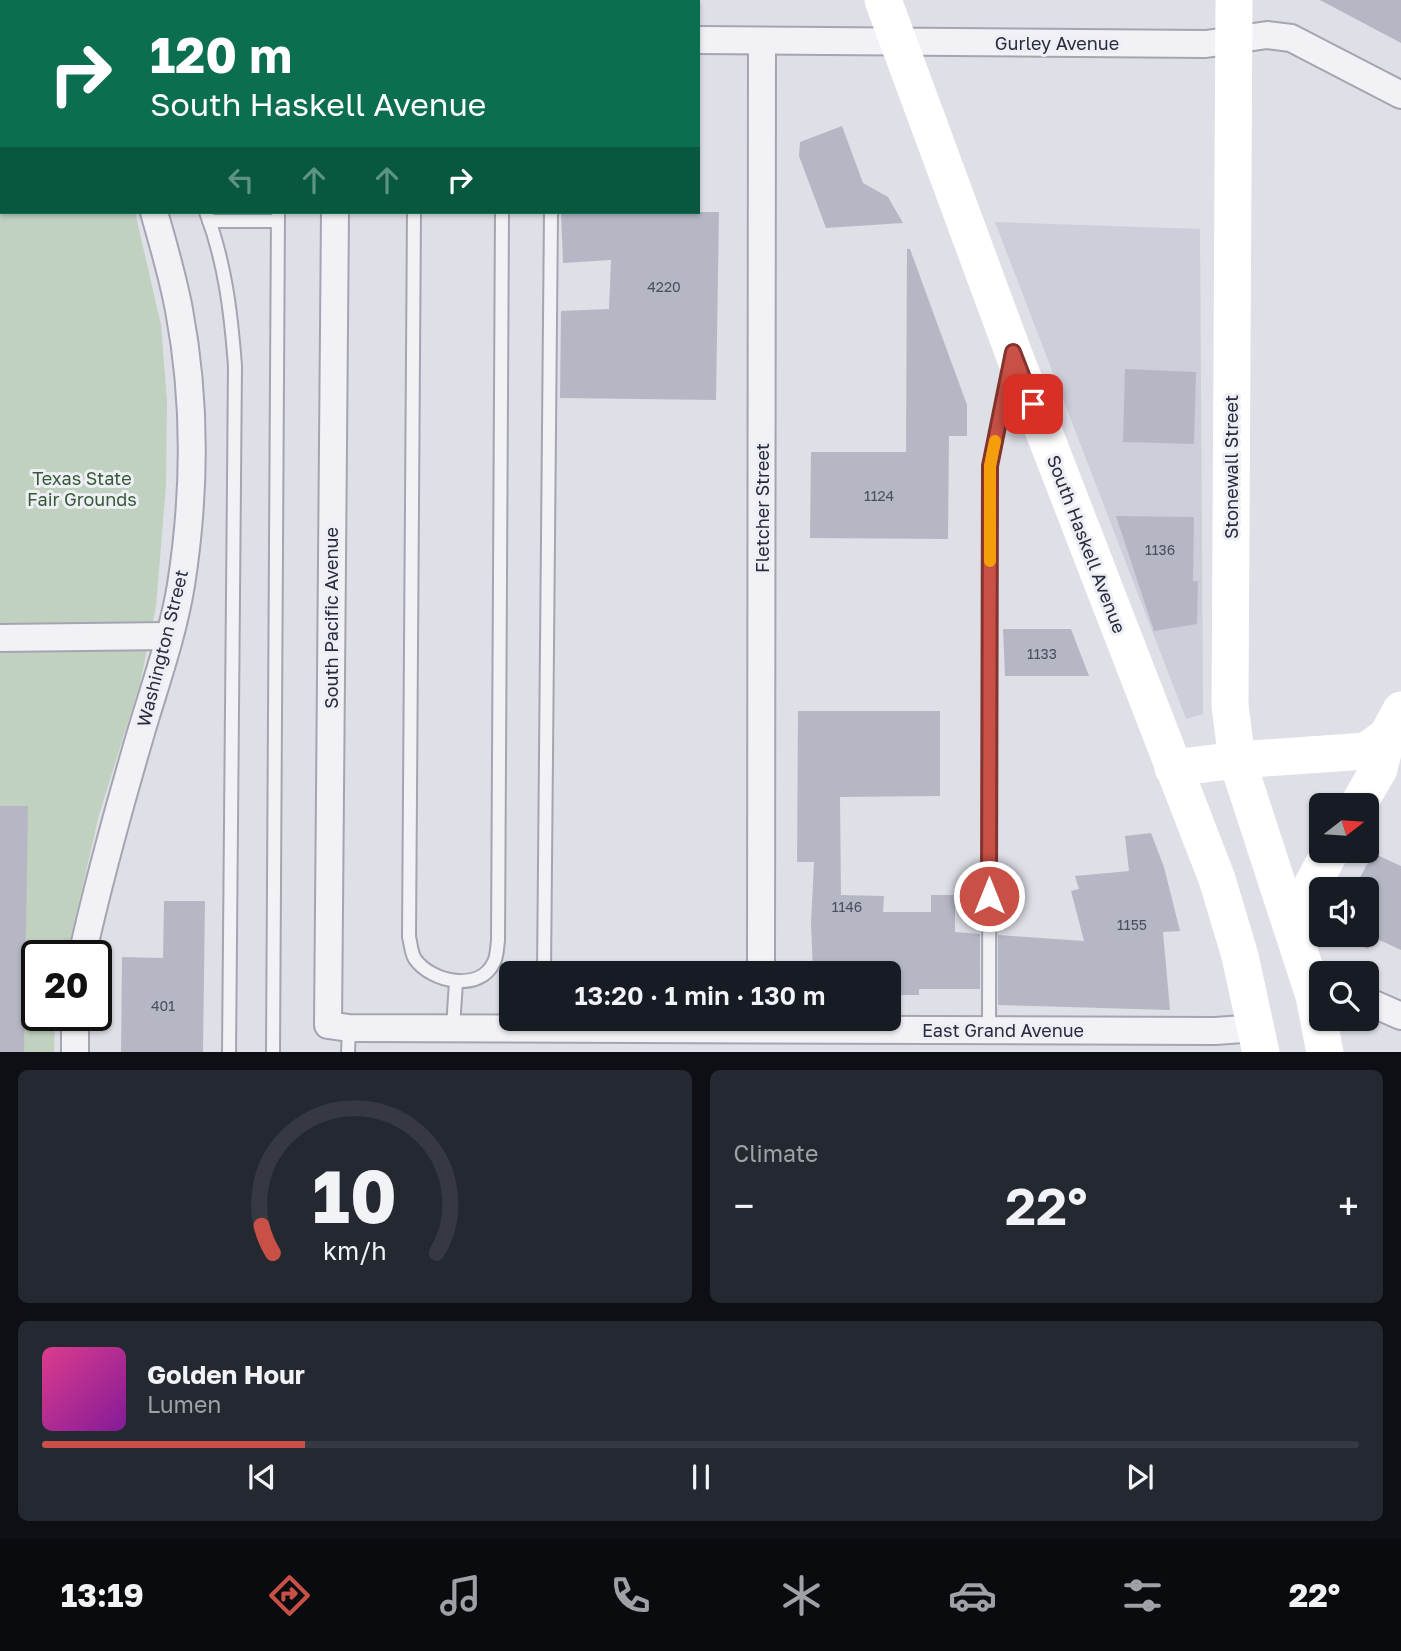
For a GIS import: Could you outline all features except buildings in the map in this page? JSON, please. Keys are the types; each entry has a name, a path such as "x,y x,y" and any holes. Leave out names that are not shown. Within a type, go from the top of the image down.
{"main road":[{"name":"South Haskell Avenue","path":"883,0 1013,352 1217,879 1240,956 1259,1040"},
{"name":"Stonewall Street","path":"1234,0 1230,706 1237,760 1291,925"},
{"path":"1173,768 1237,760 1366,751 1394,723"},
{"path":"1365,793 1378,769 1394,723"},
{"path":"1309,973 1291,925 1324,863"},
{"path":"1322,1031 1325,1052"}],"street":[{"path":"1234,40 1252,0"},
{"name":"Gurley Avenue","path":"700,40 1206,44 1267,35 1291,38 1401,95"},
{"name":"Fletcher Street","path":"761,961 762,42"},
{"name":"Washington Street","path":"86,940 109,841 169,636 180,589 189,526 189,394 179,311 155,214"},
{"name":"South Pacific Avenue","path":"335,214 342,1035"},
{"path":"0,638 169,636"},
{"path":"1379,1006 1401,1016"},
{"name":"East Grand Avenue","path":"342,1035 499,1025"},
{"path":"75,1031 75,1052"},
{"name":"East Grand Avenue","path":"868,1031 974,1038 1215,1031 1259,1040"}],"lane":[{"path":"414,214 410,937 413,957 429,974 456,982 479,978 494,963 498,941 502,214"},
{"path":"544,961 551,214"},
{"path":"229,1052 235,366 231,310 220,254 207,216 278,216 273,1052"},
{"path":"974,1038 990,466 1013,352"},
{"path":"453,1027 456,982"}],"shaded area":[{"path":"995,222 1200,229 1203,714 1186,719"}],"green space":[{"name":"Texas State Fair Grounds","path":"0,214 135,214 161,325 167,401 166,485 156,607 140,683 99,815 70,940 21,940 21,1031 55,1031 54,1052 0,1052"}],"slow traffic":[{"path":"990,561 990,466 995,441"}],"route":[{"path":"989,896 990,466 1013,352 1033,404"}]}
